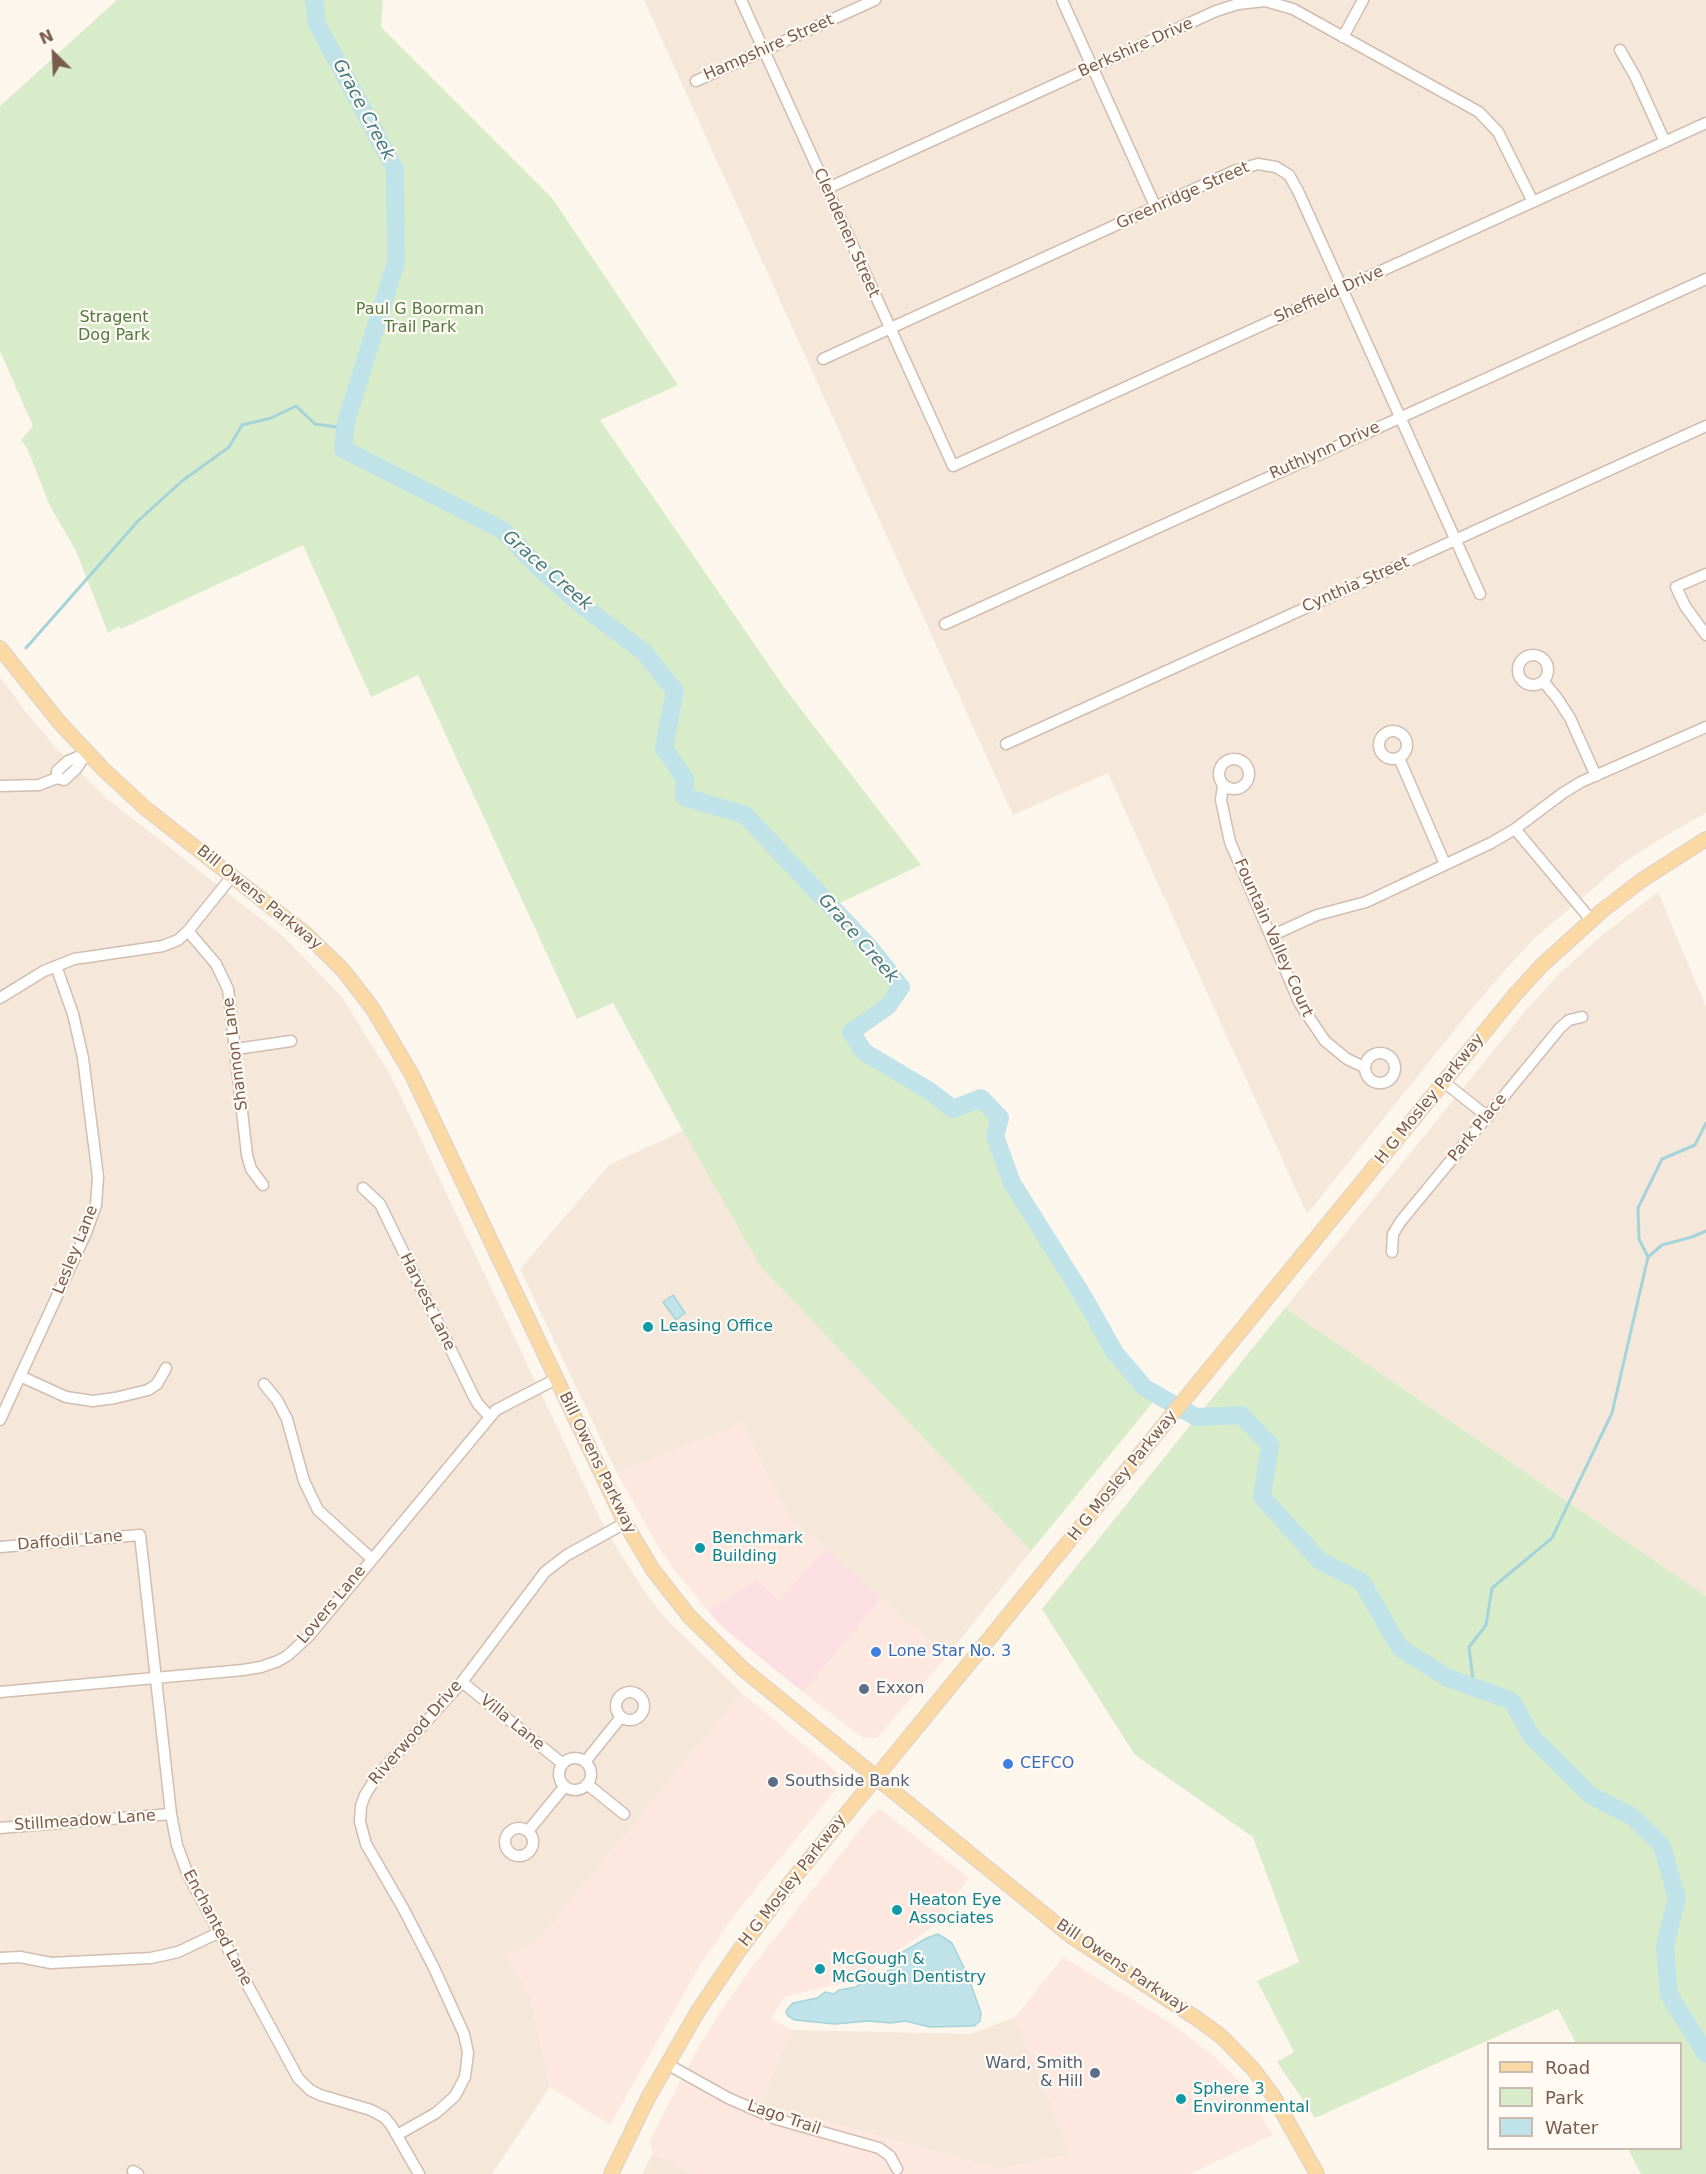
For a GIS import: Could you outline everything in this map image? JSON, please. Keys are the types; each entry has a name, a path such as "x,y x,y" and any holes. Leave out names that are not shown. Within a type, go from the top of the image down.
{"main road":[{"name":"Bill Owens Parkway","path":"0,648 87,753 145,808 289,919 335,961 380,1019 412,1075 625,1523 660,1580 708,1636 743,1669 1071,1936 1188,2012 1222,2037 1253,2069 1270,2092 1317,2174"},
{"name":"H G Mosley Parkway","path":"611,2174 668,2064 703,2004 752,1932 1444,1082 1527,982 1591,920 1624,893 1706,839"}],"street":[{"name":"Clendenen Street","path":"741,0 952,466"},
{"name":"Hampshire Street","path":"696,81 875,0"},
{"path":"1062,0 1156,208"},
{"path":"1343,37 1363,0"},
{"name":"Berkshire Drive","path":"826,189 1216,12 1238,4 1259,1 1293,9 1484,116 1498,132 1533,202"},
{"path":"1620,50 1635,76 1665,142"},
{"name":"Sheffield Drive","path":"952,466 1706,123"},
{"name":"Greenridge Street","path":"822,359 1244,168 1258,164 1276,166 1294,182 1480,594"},
{"name":"Ruthlynn Drive","path":"945,624 1706,279"},
{"name":"Cynthia Street","path":"1006,744 1706,426"},
{"path":"1706,574 1676,587 1686,609 1706,635"},
{"path":"1543,681 1576,728 1596,776"},
{"path":"1271,936 1317,915 1366,902 1499,839 1563,793 1596,776 1706,728"},
{"path":"0,786 39,785 57,778 57,771 68,761 87,753"},
{"path":"1399,758 1445,864"},
{"name":"Fountain Valley Court","path":"1223,785 1221,800 1230,842 1300,1004 1325,1041 1347,1059 1364,1067"},
{"path":"1515,829 1591,920"},
{"path":"0,999 32,978 56,966 83,957 163,946 178,940 188,932 233,875"},
{"name":"Shannon Lane","path":"188,932 211,956 226,982 249,1162 262,1185"},
{"name":"Lesley Lane","path":"0,1420 89,1225 97,1192 98,1177 83,1058 71,1006 56,966"},
{"name":"Park Place","path":"1392,1252 1393,1234 1398,1226 1563,1024 1582,1017"},
{"path":"236,1049 291,1041"},
{"path":"1444,1082 1488,1117"},
{"name":"Harvest Lane","path":"363,1188 380,1204 473,1395 490,1417"},
{"path":"20,1376 66,1397 93,1401 148,1389 157,1384 166,1368"},
{"name":"Lovers Lane","path":"0,1692 243,1670 261,1667 287,1656 308,1637 490,1417 503,1405 556,1379"},
{"path":"264,1384 277,1400 287,1419 304,1481 318,1510 372,1559"},
{"name":"Riverwood Drive","path":"397,2135 436,2113 455,2096 465,2077 468,2053 464,2034 434,1968 366,1844 360,1822 361,1806 367,1789 462,1682 550,1567 573,1551 625,1523"},
{"name":"Daffodil Lane","path":"0,1547 140,1535"},
{"name":"Enchanted Lane","path":"140,1535 171,1814 184,1866 298,2078 310,2090 320,2095 379,2114 388,2121 419,2174"},
{"name":"Villa Lane","path":"462,1682 562,1764"},
{"path":"585,1762 621,1717"},
{"path":"576,1758 585,1762 590,1770 587,1784 574,1790 561,1783 559,1773 562,1764 566,1760 576,1758"},
{"path":"587,1784 624,1814"},
{"path":"528,1831 565,1786"},
{"name":"Stillmeadow Lane","path":"0,1828 171,1814"},
{"path":"0,1958 20,1957 51,1963 151,1958 178,1952 218,1933"},
{"name":"Lago Trail","path":"668,2064 728,2098 776,2119 879,2148 890,2156 897,2169"}],"shaded area":[{"path":"644,0 1706,0 1706,813 1623,863 1535,938 1474,1006 1307,1214 1108,773 1013,815"},
{"path":"0,677 56,748 106,798 284,937 342,997 391,1076 598,1514 618,1550 647,1595 667,1620 742,1693 540,1939 507,1956 531,1998 550,2087 492,2174 0,2174"},
{"path":"1658,892 1706,1007 1706,1596 1285,1308 1527,1009 1559,974 1600,937"},
{"path":"683,1131 760,1266 1031,1551 947,1656 790,1519 753,1446 744,1423 617,1473 520,1269 610,1164"},
{"path":"744,1422 753,1446 790,1519 825,1549 779,1601 757,1581 708,1611 672,1567 656,1543 617,1473"},
{"path":"825,1549 881,1598 803,1692 726,1630 708,1611 757,1580 779,1601"},
{"path":"881,1598 947,1656 877,1738 863,1738 803,1692"},
{"path":"742,1693 839,1774 835,1791 735,1914 699,1967 610,2125 550,2087 531,1998 507,1956 540,1938"},
{"path":"880,1809 969,1878 935,1925 856,1980 784,1997 771,2019 792,2030 760,2104 1001,2169 1071,2154 1015,2017 1063,1957 1172,2024 1217,2059 1240,2082 1273,2135 1190,2174 693,2174 653,2153 649,2142 694,2055 718,2015 813,1889 875,1811"},
{"path":"1015,2017 1071,2154 1001,2169 760,2104 792,2030 971,2034"},
{"path":"653,2153 693,2174 642,2174"}],"green space":[{"name":"Paul G Boorman Trail Park","path":"117,0 383,0 381,27 552,198 678,385 600,420 786,690 921,865 831,907 871,949 901,987 888,1006 851,1032 864,1052 928,1090 953,1108 981,1098 1000,1118 995,1136 1012,1183 1083,1296 1115,1353 1145,1388 1158,1396 1031,1551 760,1266 613,1003 577,1019 418,675 371,697 303,545 121,629 119,626 108,633 76,551 50,506 27,448 21,440 33,426 0,351 0,106"},
{"path":"1285,1308 1706,1596 1706,2174 1641,2174 1629,2150 1682,2150 1682,2042 1575,2042 1558,2009 1315,2118 1277,2062 1294,2052 1257,1981 1299,1962 1253,1837 1135,1755 1042,1609"}],"water":[{"path":"673,1295 685,1313 676,1320 663,1302"},
{"path":"938,1934 952,1943 968,1976 981,2013 980,2021 974,2026 930,2027 905,2021 835,2024 795,2020 788,2016 786,2011 793,2003 817,1998 825,1992 834,1994 839,1990 856,1987 873,1976 891,1970 894,1961 899,1959 899,1954"}],"waterway":[{"name":"Grace Creek","path":"314,0 317,24 395,169 396,262 346,422 343,449 504,531 540,569 584,607 644,652 675,691 664,748 685,779 684,797 745,815 871,949 901,987 888,1006 851,1032 864,1052 928,1090 953,1109 981,1098 1000,1118 995,1136 1012,1183 1083,1296 1115,1353 1145,1388 1196,1417 1241,1415 1270,1445 1262,1497 1320,1561 1362,1582 1400,1648 1448,1678 1512,1701 1532,1737 1590,1795 1633,1817 1662,1846 1677,1898 1665,1946 1669,1995 1706,2054"},
{"path":"26,648 138,521 182,481 229,447 242,425 271,418 296,406 315,424 336,427 344,438"},
{"path":"1474,1687 1469,1647 1486,1625 1492,1588 1552,1538 1612,1413 1648,1257 1639,1239 1638,1208 1662,1159 1695,1145 1706,1123"},
{"path":"1648,1257 1662,1245 1706,1231"}],"place":[{"name":"Leasing Office","path":"648,1327"},
{"name":"Benchmark Building","path":"700,1548"},
{"name":"Lone Star No. 3","path":"876,1652"},
{"name":"Exxon","path":"864,1689"},
{"name":"CEFCO","path":"1008,1764"},
{"name":"Southside Bank","path":"773,1782"},
{"name":"Heaton Eye Associates","path":"897,1910"},
{"name":"McGough & McGough Dentistry","path":"820,1969"},
{"name":"Ward, Smith & Hill","path":"1095,2073"},
{"name":"Sphere 3 Environmental","path":"1181,2099"}],"park label":[{"name":"Stragent Dog Park","path":"114,327"}]}
